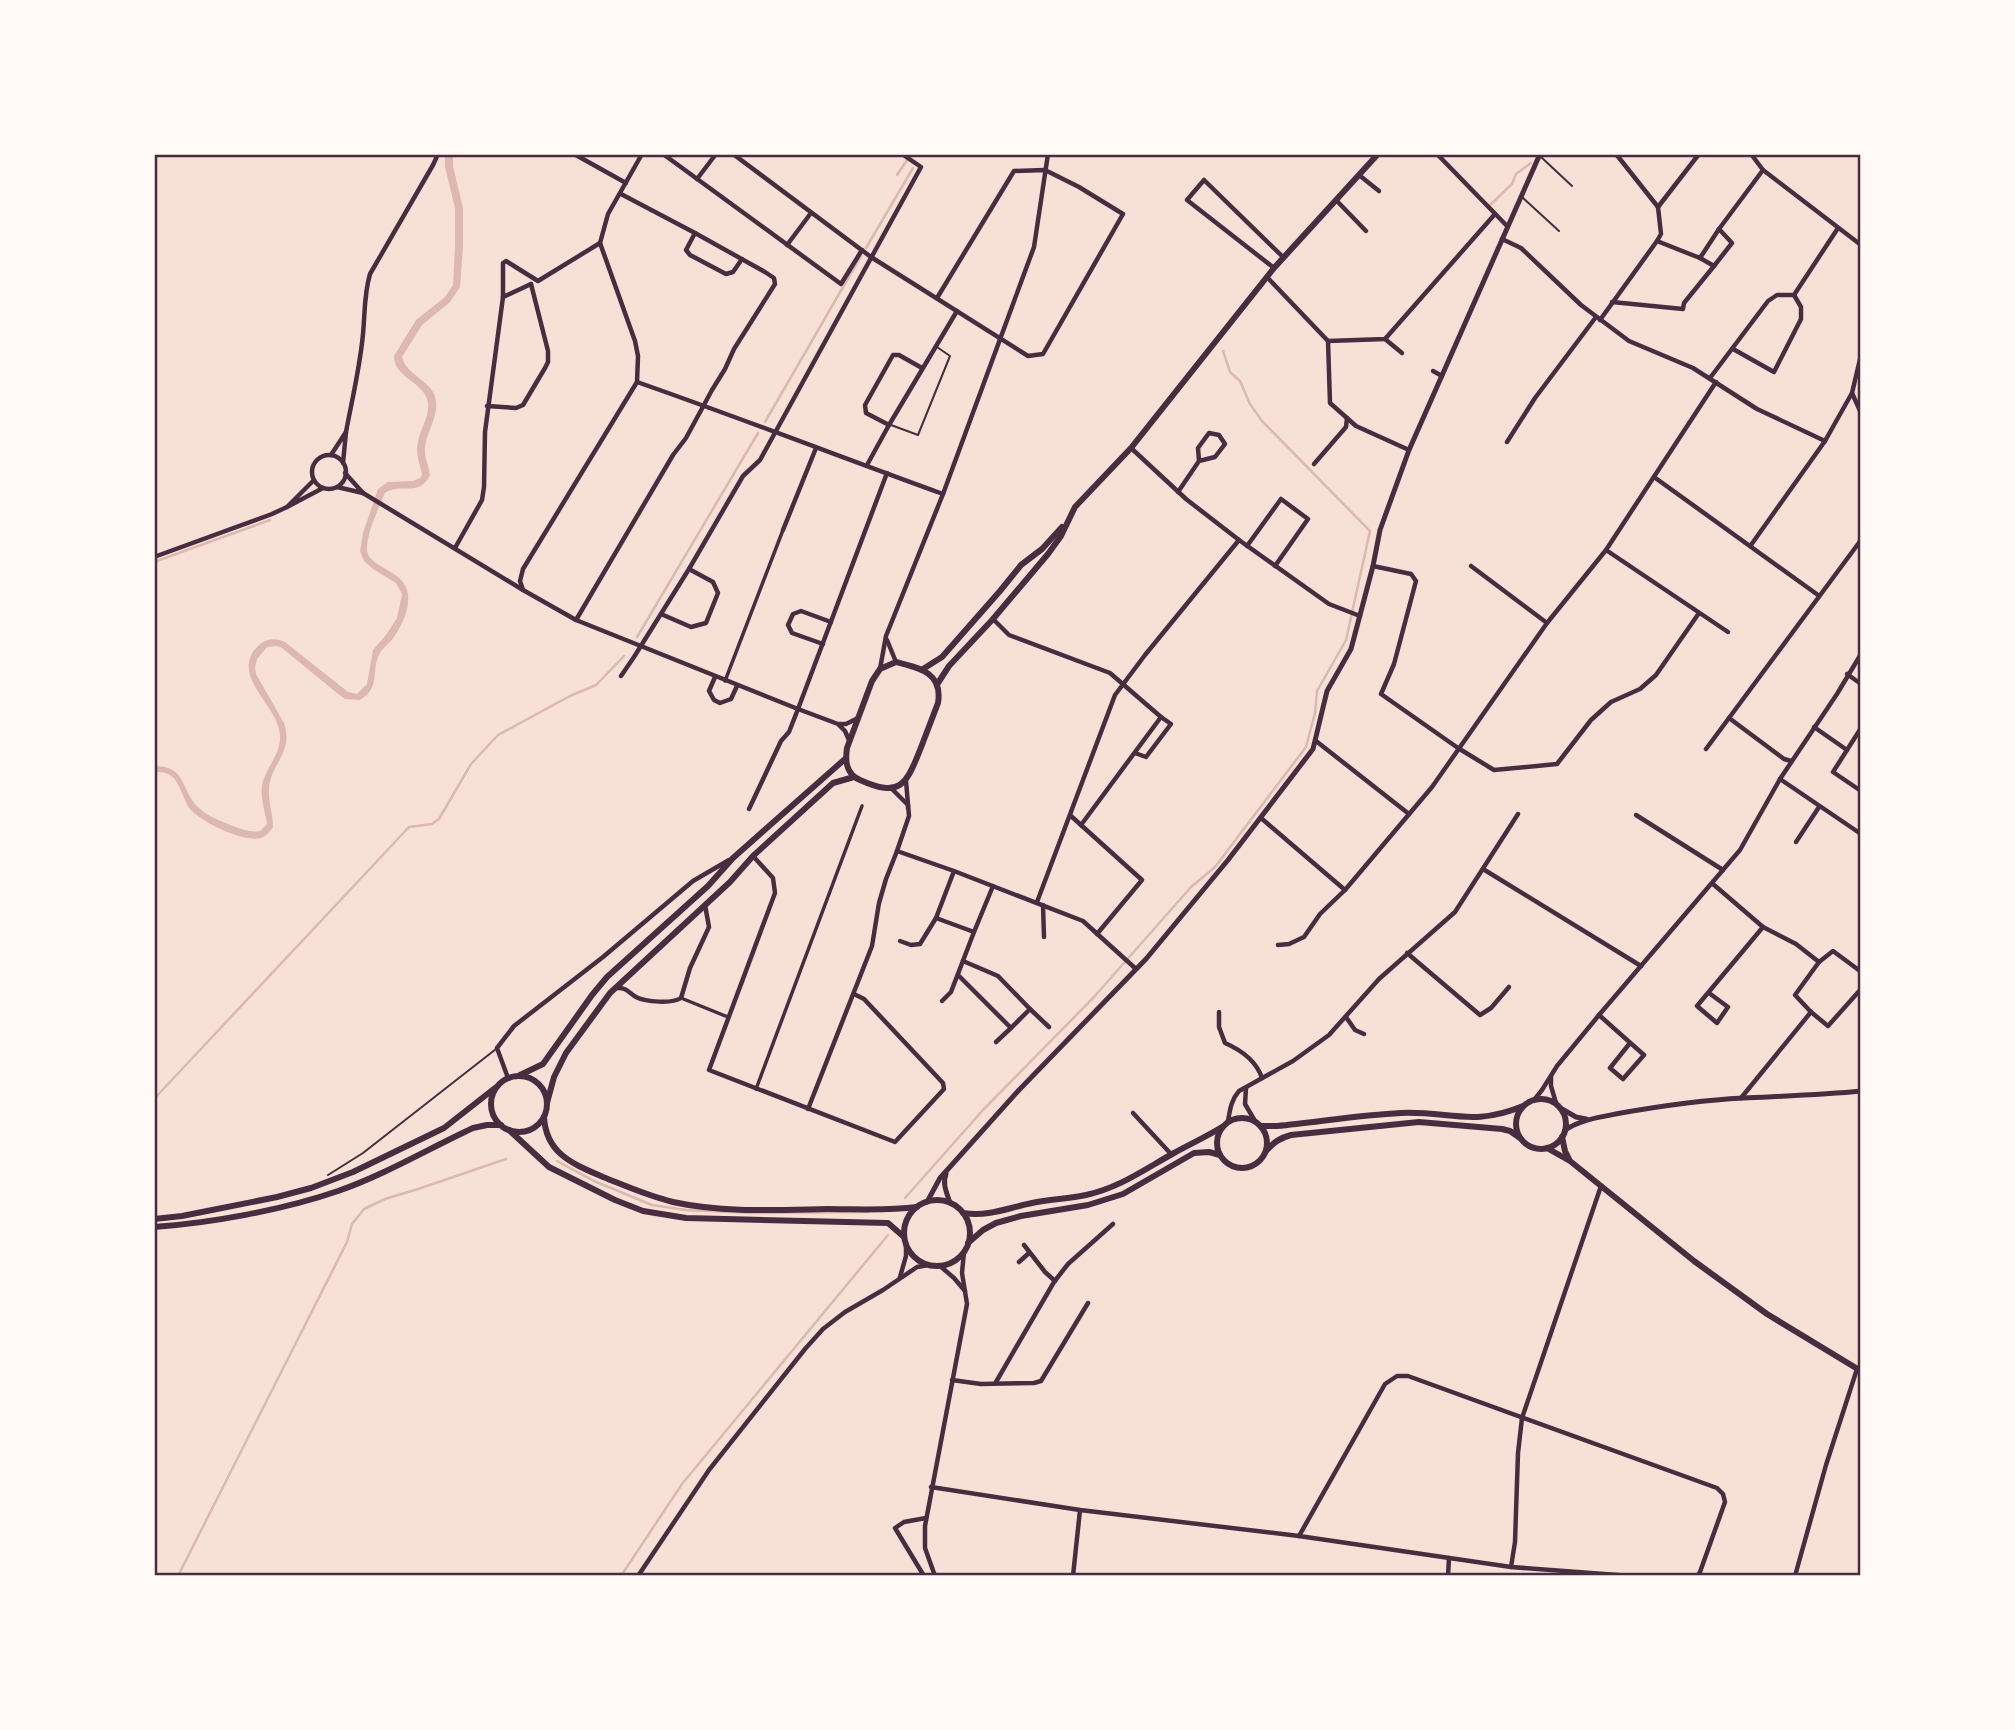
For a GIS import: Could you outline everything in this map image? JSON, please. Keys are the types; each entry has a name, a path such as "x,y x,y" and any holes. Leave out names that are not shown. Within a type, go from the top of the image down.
{"main road":[{"path":"938,683 948,666 993,619 1048,554 1061,536 1075,506 1131,448 1283,257 1376,155"},
{"path":"923,669 942,657 1021,565 1042,549 1068,521"},
{"path":"896,662 923,669 938,683 940,691 938,703 910,776 906,781 885,789 854,777 847,768 845,759 849,741 872,681 880,669 896,662"},
{"path":"154,1219 277,1197 353,1172 444,1128 508,1078 542,1064 607,978 708,886 733,858 845,759"},
{"path":"854,777 834,783 615,988 566,1054 554,1077 544,1117 548,1140 573,1163 648,1195 674,1202 710,1208 763,1210 917,1207"},
{"path":"520,1075 536,1081 546,1094 547,1102"},
{"path":"495,1088 491,1104 495,1119 548,1167 643,1211 686,1218 888,1223 905,1240 911,1253 919,1261 940,1266 958,1258 964,1252 970,1233 968,1222 963,1213 950,1203 939,1200 926,1202 909,1215 905,1226 905,1240"},
{"path":"963,1213 989,1214 1036,1202 1067,1199 1096,1192 1136,1176 1228,1121 1243,1117 1258,1123 1402,1113 1479,1118 1497,1116 1541,1098 1559,1106 1566,1123 1565,1151 1570,1161"},
{"path":"1520,1138 1516,1122 1523,1106"},
{"path":"509,1130 525,1131 539,1124 544,1117"},
{"path":"1222,1127 1217,1138 1220,1155 1235,1167 1246,1168 1258,1162 1274,1143 1291,1135 1419,1122 1510,1131 1533,1147 1547,1148 1570,1161 1674,1245 1767,1314 1859,1370"},
{"path":"1258,1123 1267,1134 1268,1150"},
{"path":"154,1227 225,1218 320,1196 375,1175 473,1128 501,1125"},
{"path":"1547,1148 1558,1142 1564,1133"},
{"path":"968,1243 982,1230 996,1223 1088,1205 1124,1194 1194,1153 1209,1152 1220,1155"}],"street":[{"path":"363,493 345,473 343,464 360,354 365,289 370,274 438,154"},
{"path":"573,154 626,183"},
{"path":"523,590 520,581 523,569 637,382 638,356 635,341 600,243 608,214 642,154"},
{"path":"663,154 841,284 862,250"},
{"path":"697,179 716,154"},
{"path":"733,154 871,257 1028,356 1042,354 1123,214 1045,170 1014,171 937,298"},
{"path":"621,676 689,569 743,476 760,460 921,167 902,154"},
{"path":"880,669 886,636 943,494 1034,247 1048,154"},
{"path":"1439,154 1507,226"},
{"path":"1507,442 1535,398 1612,302 1661,234 1658,207 1616,154"},
{"path":"1658,207 1699,154"},
{"path":"1751,154 1763,170 1861,245"},
{"path":"926,1202 940,1178 1018,1090 1136,969 1228,860 1313,749 1327,691 1351,649 1380,530 1409,450 1540,155"},
{"path":"1700,258 1763,170"},
{"path":"1359,175 1379,191"},
{"path":"1274,268 1187,200 1204,180 1283,257"},
{"path":"576,620 686,438 734,349 775,284 774,278 621,194"},
{"path":"1336,200 1366,232"},
{"path":"787,245 811,213"},
{"path":"1385,339 1495,214"},
{"path":"1794,295 1838,228"},
{"path":"1612,302 1683,309 1684,303 1732,243 1719,229"},
{"path":"695,233 686,250 690,255 726,274 733,272 741,259"},
{"path":"1502,239 1521,248 1581,305 1629,341 1693,368 1757,409 1825,441"},
{"path":"1657,241 1714,266"},
{"path":"503,297 538,281 600,243"},
{"path":"454,548 482,500 487,406 503,297 503,263 506,261 538,281"},
{"path":"1267,277 1328,341 1329,403 1356,426 1409,450"},
{"path":"487,406 516,408 523,405 548,362 548,351 531,284"},
{"path":"1710,378 1768,301 1777,295 1794,295"},
{"path":"1733,349 1774,372 1801,319 1801,307 1794,295"},
{"path":"867,465 957,311"},
{"path":"1328,341 1385,339 1402,353"},
{"path":"889,425 866,413 865,405 893,355 899,355 922,368"},
{"path":"1751,545 1825,441 1852,393 1861,355"},
{"path":"1433,371 1442,376"},
{"path":"637,382 943,494"},
{"path":"1278,945 1289,944 1304,937 1320,914 1345,890 1432,787 1547,623 1606,550 1716,382"},
{"path":"1852,393 1861,413"},
{"path":"1314,464 1346,427 1348,418"},
{"path":"331,455 346,432"},
{"path":"1178,492 1199,461 1198,448 1209,433 1219,435 1224,444 1215,457 1199,461"},
{"path":"725,681 816,448"},
{"path":"1131,448 1178,492 1239,540 1329,604 1358,615"},
{"path":"324,488 314,480 313,467 316,461 331,455 343,464"},
{"path":"337,486 342,482 345,473"},
{"path":"749,809 781,741 789,732 887,474"},
{"path":"1654,477 1818,595"},
{"path":"287,507 314,480"},
{"path":"154,557 272,514 324,488 337,486 363,493 576,620 838,724 849,741"},
{"path":"1247,545 1281,499 1308,519 1275,566"},
{"path":"1037,902 1115,695 1144,655 1239,540"},
{"path":"1706,749 1861,540"},
{"path":"1606,550 1728,632"},
{"path":"1373,566 1411,574 1416,581 1394,664 1381,694 1494,771 1557,764 1591,720 1611,702 1640,689 1656,675 1699,613"},
{"path":"1471,566 1547,623"},
{"path":"661,614 691,627 706,623 718,593 713,582 689,569"},
{"path":"823,644 792,633 788,625 793,614 801,611 831,622"},
{"path":"993,619 1009,635 1111,673 1171,724 1146,757 1134,753"},
{"path":"886,636 896,662"},
{"path":"1534,1100 1599,1015 1740,850 1791,761 1837,694 1861,653"},
{"path":"1847,674 1861,684"},
{"path":"715,677 709,691 714,701 720,704 731,699 737,686"},
{"path":"1081,825 1161,717"},
{"path":"838,724 851,723 858,718"},
{"path":"1729,718 1784,759 1791,761"},
{"path":"1814,727 1847,750"},
{"path":"1861,728 1833,772 1861,791"},
{"path":"1316,741 1409,814"},
{"path":"1780,779 1861,834"},
{"path":"808,1109 872,946 879,903 909,816 906,781"},
{"path":"891,788 908,805 909,816"},
{"path":"756,1089 862,806"},
{"path":"1796,842 1819,807"},
{"path":"1228,1121 1234,1096 1329,1035 1379,979 1455,912 1518,814"},
{"path":"1636,815 1723,870"},
{"path":"1071,816 1142,880 1097,933"},
{"path":"1261,818 1345,890"},
{"path":"897,851 1083,921 1136,969"},
{"path":"753,856 773,878 775,894 709,1070 895,1142 944,1089 943,1083 864,999 853,994"},
{"path":"508,1078 497,1048 514,1026 693,881 733,858"},
{"path":"1483,869 1641,966"},
{"path":"900,941 911,945 920,944 936,918 954,871"},
{"path":"1713,884 1763,928 1796,944 1819,962"},
{"path":"942,1001 951,992 993,886"},
{"path":"615,988 621,987 638,998 674,1003 681,999 690,968 709,927 705,905"},
{"path":"1043,905 1044,937"},
{"path":"936,918 974,932"},
{"path":"1709,993 1728,1007 1717,1024 1697,1006 1763,928"},
{"path":"1861,979 1860,971 1833,951 1819,962 1795,995 1828,1026 1861,989"},
{"path":"1407,953 1480,1015 1492,1007 1509,987"},
{"path":"963,961 998,975 1049,1027"},
{"path":"958,975 1011,1028"},
{"path":"681,999 728,1017"},
{"path":"996,1042 1030,1009"},
{"path":"1219,1012 1219,1027 1225,1043 1240,1050 1259,1068 1262,1078"},
{"path":"1741,1098 1811,1012"},
{"path":"1599,1015 1644,1055 1623,1079 1610,1068 1630,1043"},
{"path":"1346,1017 1355,1030 1364,1034"},
{"path":"1551,1075 1551,1086 1559,1106 1576,1117 1589,1119"},
{"path":"1246,1087 1245,1104 1258,1123"},
{"path":"1564,1133 1574,1124 1589,1119 1644,1109 1741,1098 1861,1091"},
{"path":"1133,1113 1171,1154"},
{"path":"947,1171 944,1179 950,1203"},
{"path":"1511,1567 1515,1542 1522,1418 1601,1185"},
{"path":"996,1382 1055,1281 1068,1264 1113,1224"},
{"path":"897,1281 904,1267 905,1240"},
{"path":"1024,1244 1055,1281"},
{"path":"935,1576 925,1548 926,1518 967,1304 962,1273 964,1252"},
{"path":"1018,1262 1029,1253"},
{"path":"638,1576 709,1470 804,1349 823,1329 845,1312 917,1267 929,1265"},
{"path":"940,1266 965,1292"},
{"path":"952,1380 981,1384 1041,1381 1088,1303"},
{"path":"1795,1576 1829,1453 1859,1370"},
{"path":"1299,1535 1385,1384 1397,1376 1408,1376 1717,1488 1723,1494 1725,1502 1697,1576"},
{"path":"931,1487 1080,1510 1299,1535 1511,1567 1631,1576"},
{"path":"1073,1576 1080,1510"},
{"path":"924,1576 895,1528 904,1522 926,1518"},
{"path":"1448,1576 1449,1558"}],"lane":[{"path":"1540,155 1573,186"},
{"path":"1521,197 1559,231"},
{"path":"889,425 918,435 950,356 936,346"},
{"path":"328,1175 363,1153 497,1048"}],"shaded area":[{"path":"445,154 453,154 453,166 463,208 460,287 450,302 422,325 402,357 408,368 431,389 436,401 435,415 425,448 430,475 421,486 385,493 367,544 369,556 373,561 404,583 408,597 405,617 377,659 371,690 360,700 345,699 277,646 267,647 257,659 256,674 284,723 286,742 269,788 273,827 261,838 234,834 213,825 190,809 173,778 166,773 154,772 154,766 165,767 178,774 193,801 207,814 243,829 260,831 267,824 262,797 263,781 276,753 280,736 272,712 251,678 251,656 263,642 279,640 348,692 357,694 367,684 373,650 397,618 402,594 396,583 364,561 360,551 363,533 378,489 388,482 413,481 422,475 417,446 428,410 424,393 398,369 394,356 416,320 445,297 453,285 455,208 445,167"}],"waterway":[{"path":"897,175 911,154"},
{"path":"1489,206 1512,184 1516,174 1531,163"},
{"path":"866,248 913,168"},
{"path":"765,422 861,256"},
{"path":"905,1198 983,1110 1094,997 1191,887 1215,867 1306,747 1315,713 1317,691 1346,640 1370,531 1262,421 1250,404 1240,381 1230,372 1223,351"},
{"path":"637,637 758,433"},
{"path":"154,562 270,520"},
{"path":"154,1099 409,827 432,824 439,819 471,764 498,735 596,685 624,656"},
{"path":"178,1576 347,1242 352,1224 364,1209 385,1199 506,1159"},
{"path":"557,1161 594,1181 652,1205 686,1210 753,1213 868,1212"},
{"path":"621,1576 682,1484 888,1235"}]}
